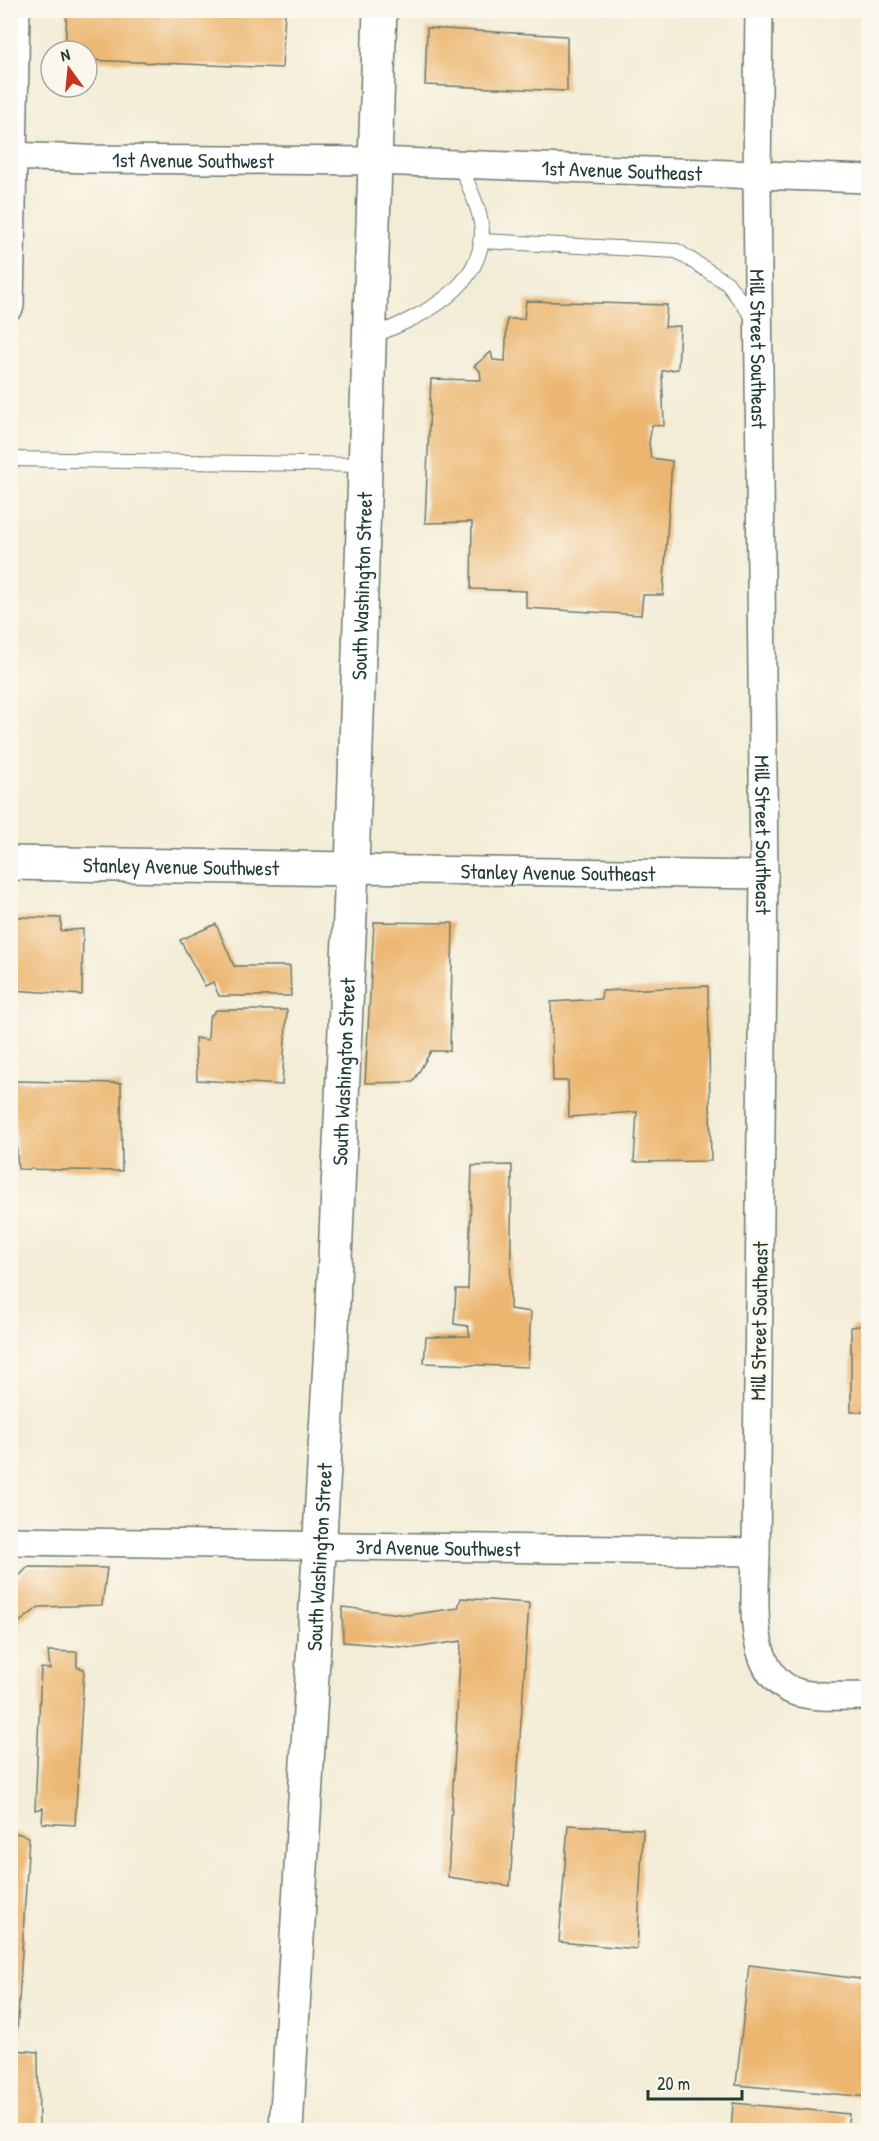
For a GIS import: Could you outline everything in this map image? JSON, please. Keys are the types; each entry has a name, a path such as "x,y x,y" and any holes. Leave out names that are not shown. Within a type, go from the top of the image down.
{"street":[{"path":"10,306 16,10"},
{"name":"South Washington Street","path":"286,2130 332,1327 352,868 380,10"},
{"name":"Mill Street Southeast","path":"759,10 757,176 764,875 756,1636 766,1667 779,1683 799,1693 868,1696"},
{"name":"1st Avenue Southwest","path":"12,156 86,159 374,161"},
{"name":"1st Avenue Southeast","path":"374,161 868,179"},
{"name":"Stanley Avenue Southwest","path":"10,863 352,868"},
{"name":"Stanley Avenue Southeast","path":"352,868 764,875"},
{"name":"3rd Avenue Southwest","path":"10,1541 756,1552"}],"lane":[{"path":"368,338 416,318 452,294 476,263 482,234 476,207 460,164"},
{"path":"480,241 676,251 728,283 759,324"},
{"path":"10,459 365,465"}],"building":[{"path":"67,10 285,10 282,68 99,60 99,39 66,39"},
{"path":"427,28 567,36 567,91 425,85"},
{"path":"526,301 667,305 665,327 680,326 678,369 662,371 664,426 652,425 649,443 651,458 672,461 663,595 643,595 641,615 526,608 526,591 471,589 472,522 425,523 431,379 481,380 480,371 474,366 491,352 493,360 505,361 507,319 524,319"},
{"path":"10,917 61,918 61,931 83,929 82,995 13,990"},
{"path":"374,922 453,923 450,1051 431,1051 413,1082 365,1083"},
{"path":"216,924 234,966 290,966 291,996 219,996 213,982 205,986 180,940"},
{"path":"708,986 711,1161 634,1162 637,1112 569,1117 568,1081 553,1081 551,1002 601,999 602,991"},
{"path":"216,1010 287,1010 282,1085 197,1080 195,1038 208,1040 209,1018"},
{"path":"12,1081 121,1083 122,1171 18,1169"},
{"path":"512,1165 510,1309 531,1312 528,1367 424,1363 426,1337 470,1336 468,1326 454,1324 456,1289 468,1289 472,1166"},
{"path":"868,1325 868,1412 851,1412 851,1327"},
{"path":"28,1567 107,1568 102,1605 39,1607 17,1624 12,1745 10,1745 10,1585"},
{"path":"461,1598 529,1603 510,1886 448,1877 461,1641 414,1648 343,1642 342,1607 408,1615 458,1608"},
{"path":"48,1651 77,1652 77,1667 84,1669 75,1825 42,1823 43,1808 35,1810 41,1668 50,1669"},
{"path":"568,1825 643,1829 637,1949 559,1942"},
{"path":"10,1831 29,1837 16,2050 38,2052 39,2130 10,2130"},
{"path":"749,1965 868,1980 868,2097 736,2085"},
{"path":"733,2103 849,2114 847,2130 731,2130"}]}
